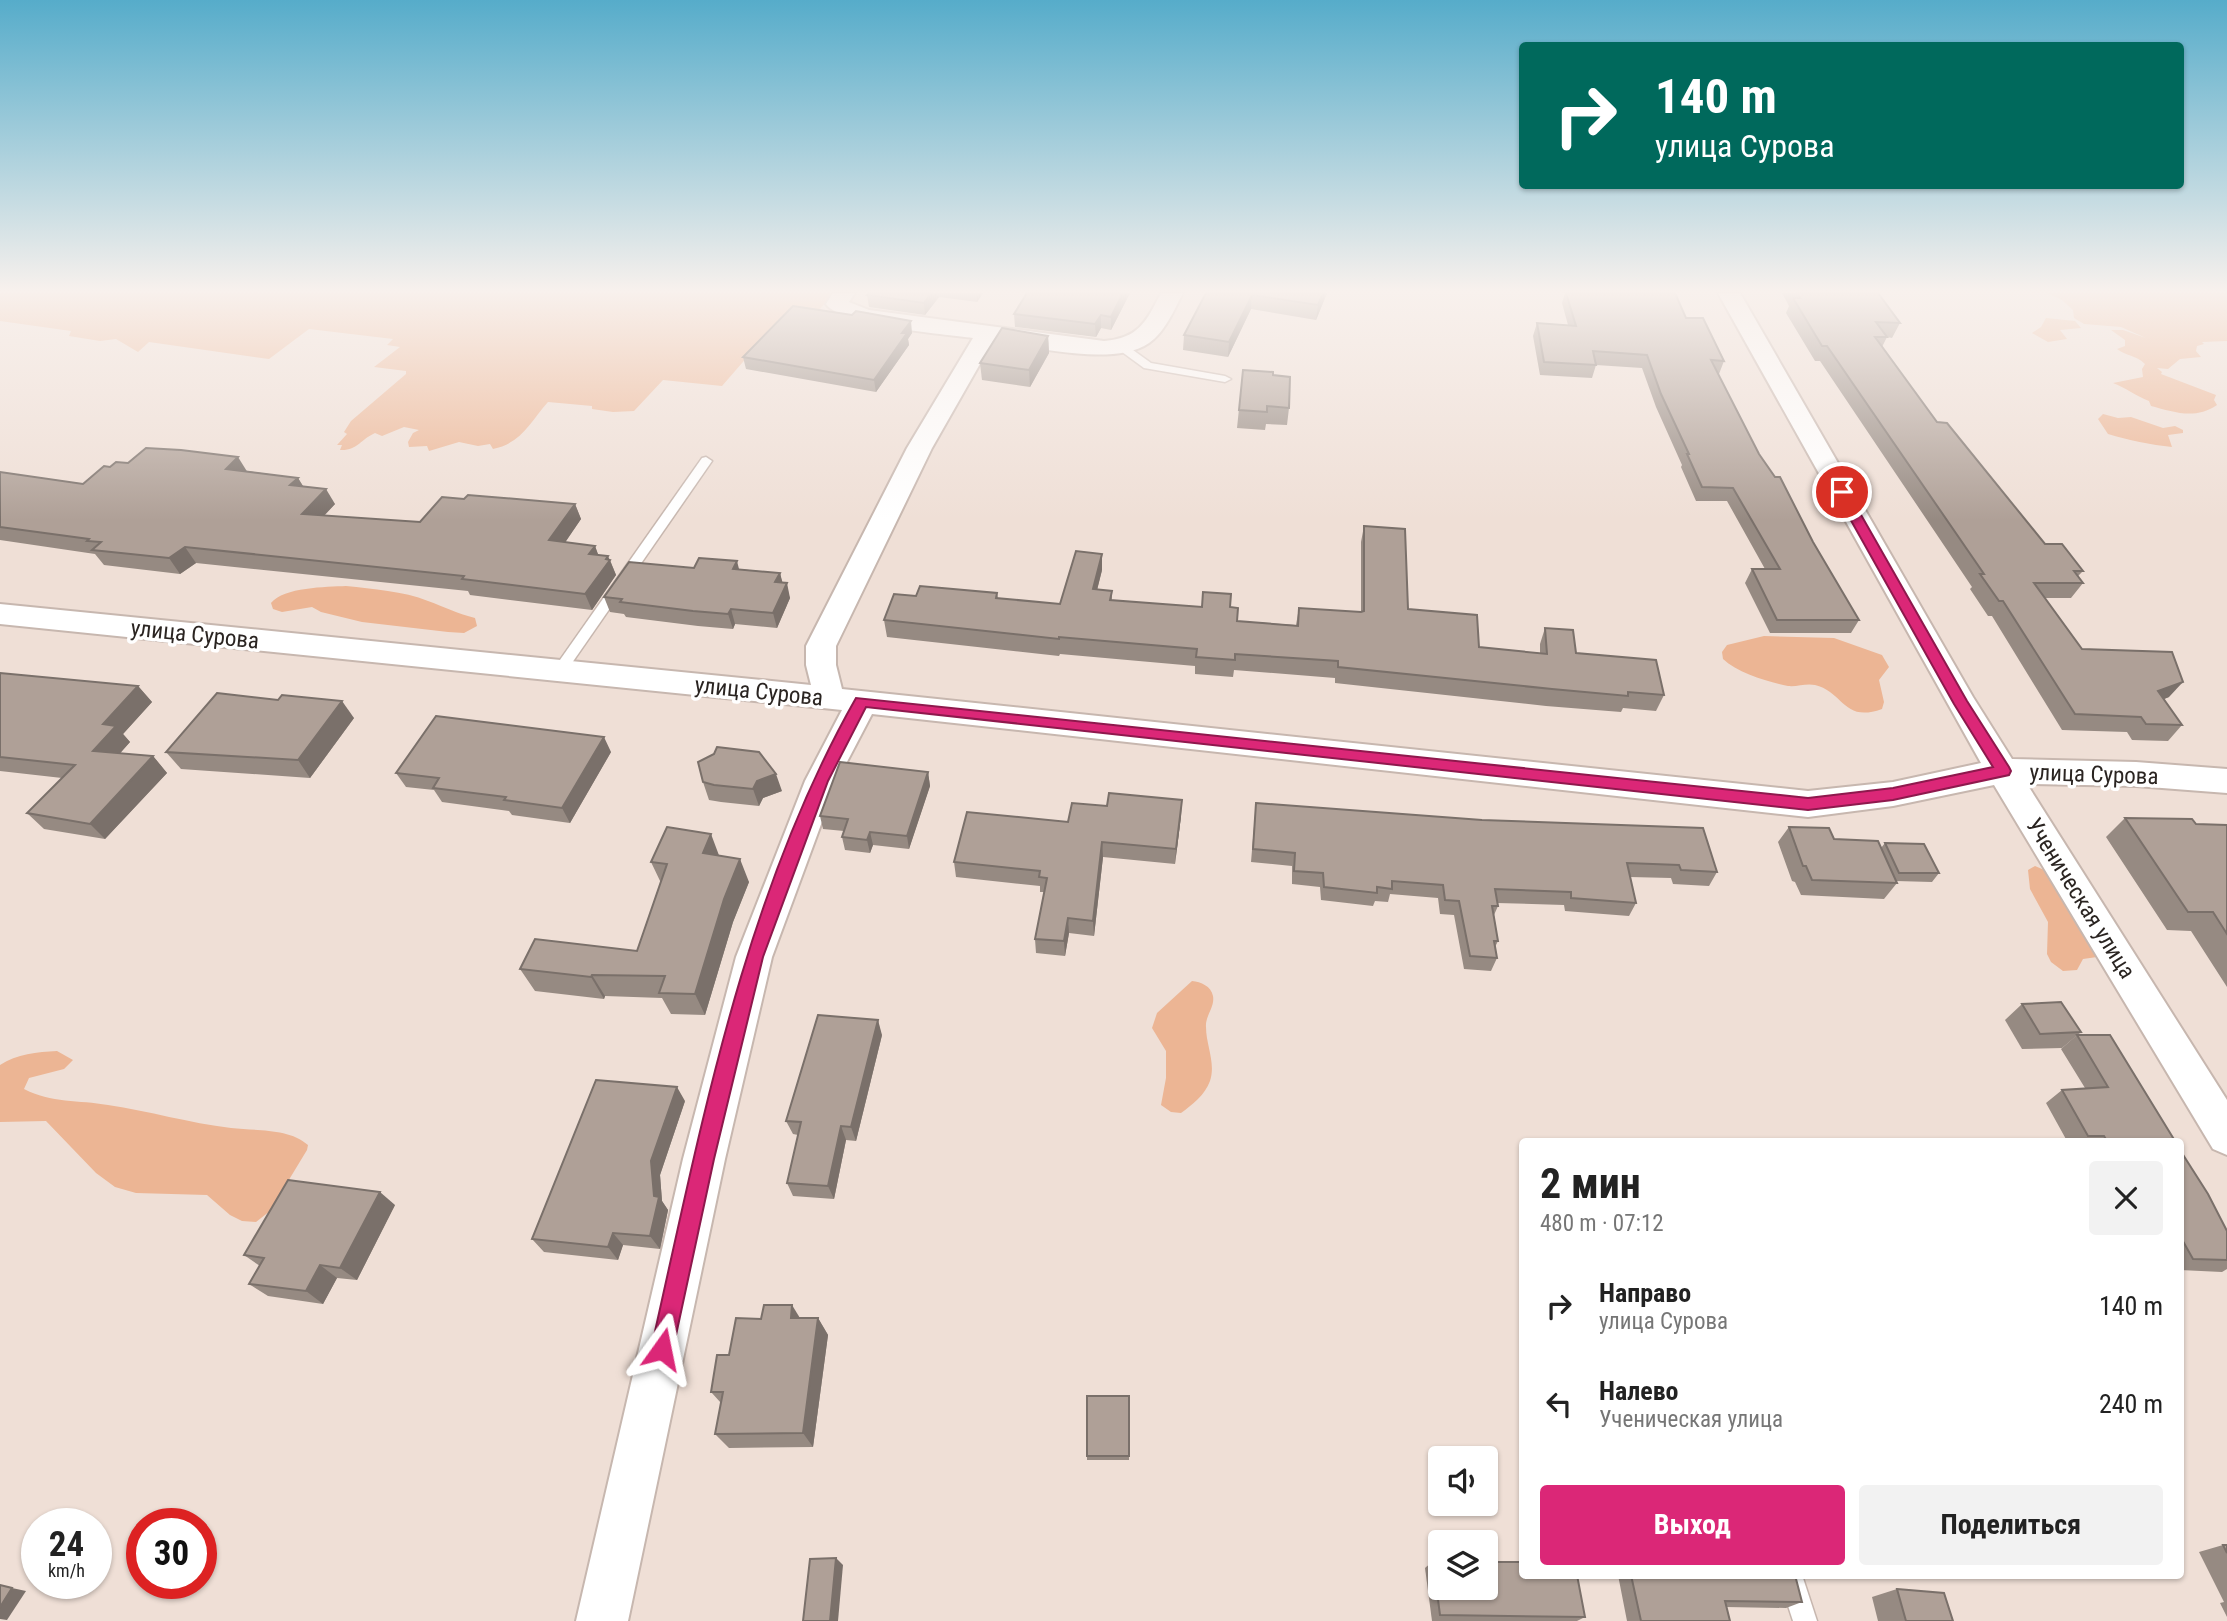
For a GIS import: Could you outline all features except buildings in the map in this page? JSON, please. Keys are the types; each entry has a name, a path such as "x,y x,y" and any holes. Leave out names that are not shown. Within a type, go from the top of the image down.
{"street":[{"path":"602,1621 704,1159 754,957 821,781 845,700 821,665 821,646 874,537 964,369"},
{"name":"Ученическая улица","path":"1773,369 1961,704 2227,1136"},
{"name":"улица Сурова","path":"0,614 560,670 1808,804 1893,794 2003,771 2136,774 2227,780"}],"lane":[{"path":"1164,369 1225,379"},
{"path":"560,670 706,461"},
{"path":"1791,1579 1805,1621"}],"shaded area":[{"path":"387,369 737,369 722,386 663,380 634,411 613,412 592,409 592,406 548,402 518,437 493,449 490,444 478,446 459,442 429,451 427,446 409,447 408,442 413,433 419,430 404,427 382,436 375,433 351,449 340,450 342,445 337,445 347,434 344,432 351,421 406,374 406,371"},
{"path":"2142,369 2158,369 2161,374 2216,395 2214,400 2217,405 2201,412 2176,412 2151,406 2149,401 2113,383 2143,377"},
{"path":"2103,414 2118,418 2131,417 2163,428 2175,426 2183,430 2183,433 2168,435 2172,447 2132,440 2108,434 2098,419"},
{"path":"346,586 418,598 475,618 477,626 464,633 448,632 362,622 321,612 312,607 282,612 273,609 271,603 295,591"},
{"path":"1764,636 1834,638 1882,655 1889,667 1879,680 1884,702 1882,709 1859,712 1815,685 1788,686 1772,682 1745,673 1723,659 1722,652 1727,645"},
{"path":"2035,866 2049,872 2101,952 2097,957 2083,959 2077,970 2063,971 2051,962 2047,954 2048,922 2030,889 2028,870"},
{"path":"1192,981 1205,985 1213,996 1206,1027 1212,1074 1205,1091 1194,1103 1181,1113 1171,1112 1161,1105 1166,1078 1166,1051 1152,1028 1157,1013"},
{"path":"57,1051 73,1060 64,1069 29,1078 24,1089 55,1099 97,1103 215,1126 282,1133 308,1145 307,1150 270,1211 256,1222 242,1221 230,1215 207,1195 136,1193 115,1187 96,1173 46,1121 0,1122 0,1065 20,1056"}],"route":[{"path":"662,1349 704,1159 754,957 821,781 862,702 1808,804 1893,794 2003,771 1961,704 1842,492"}]}
